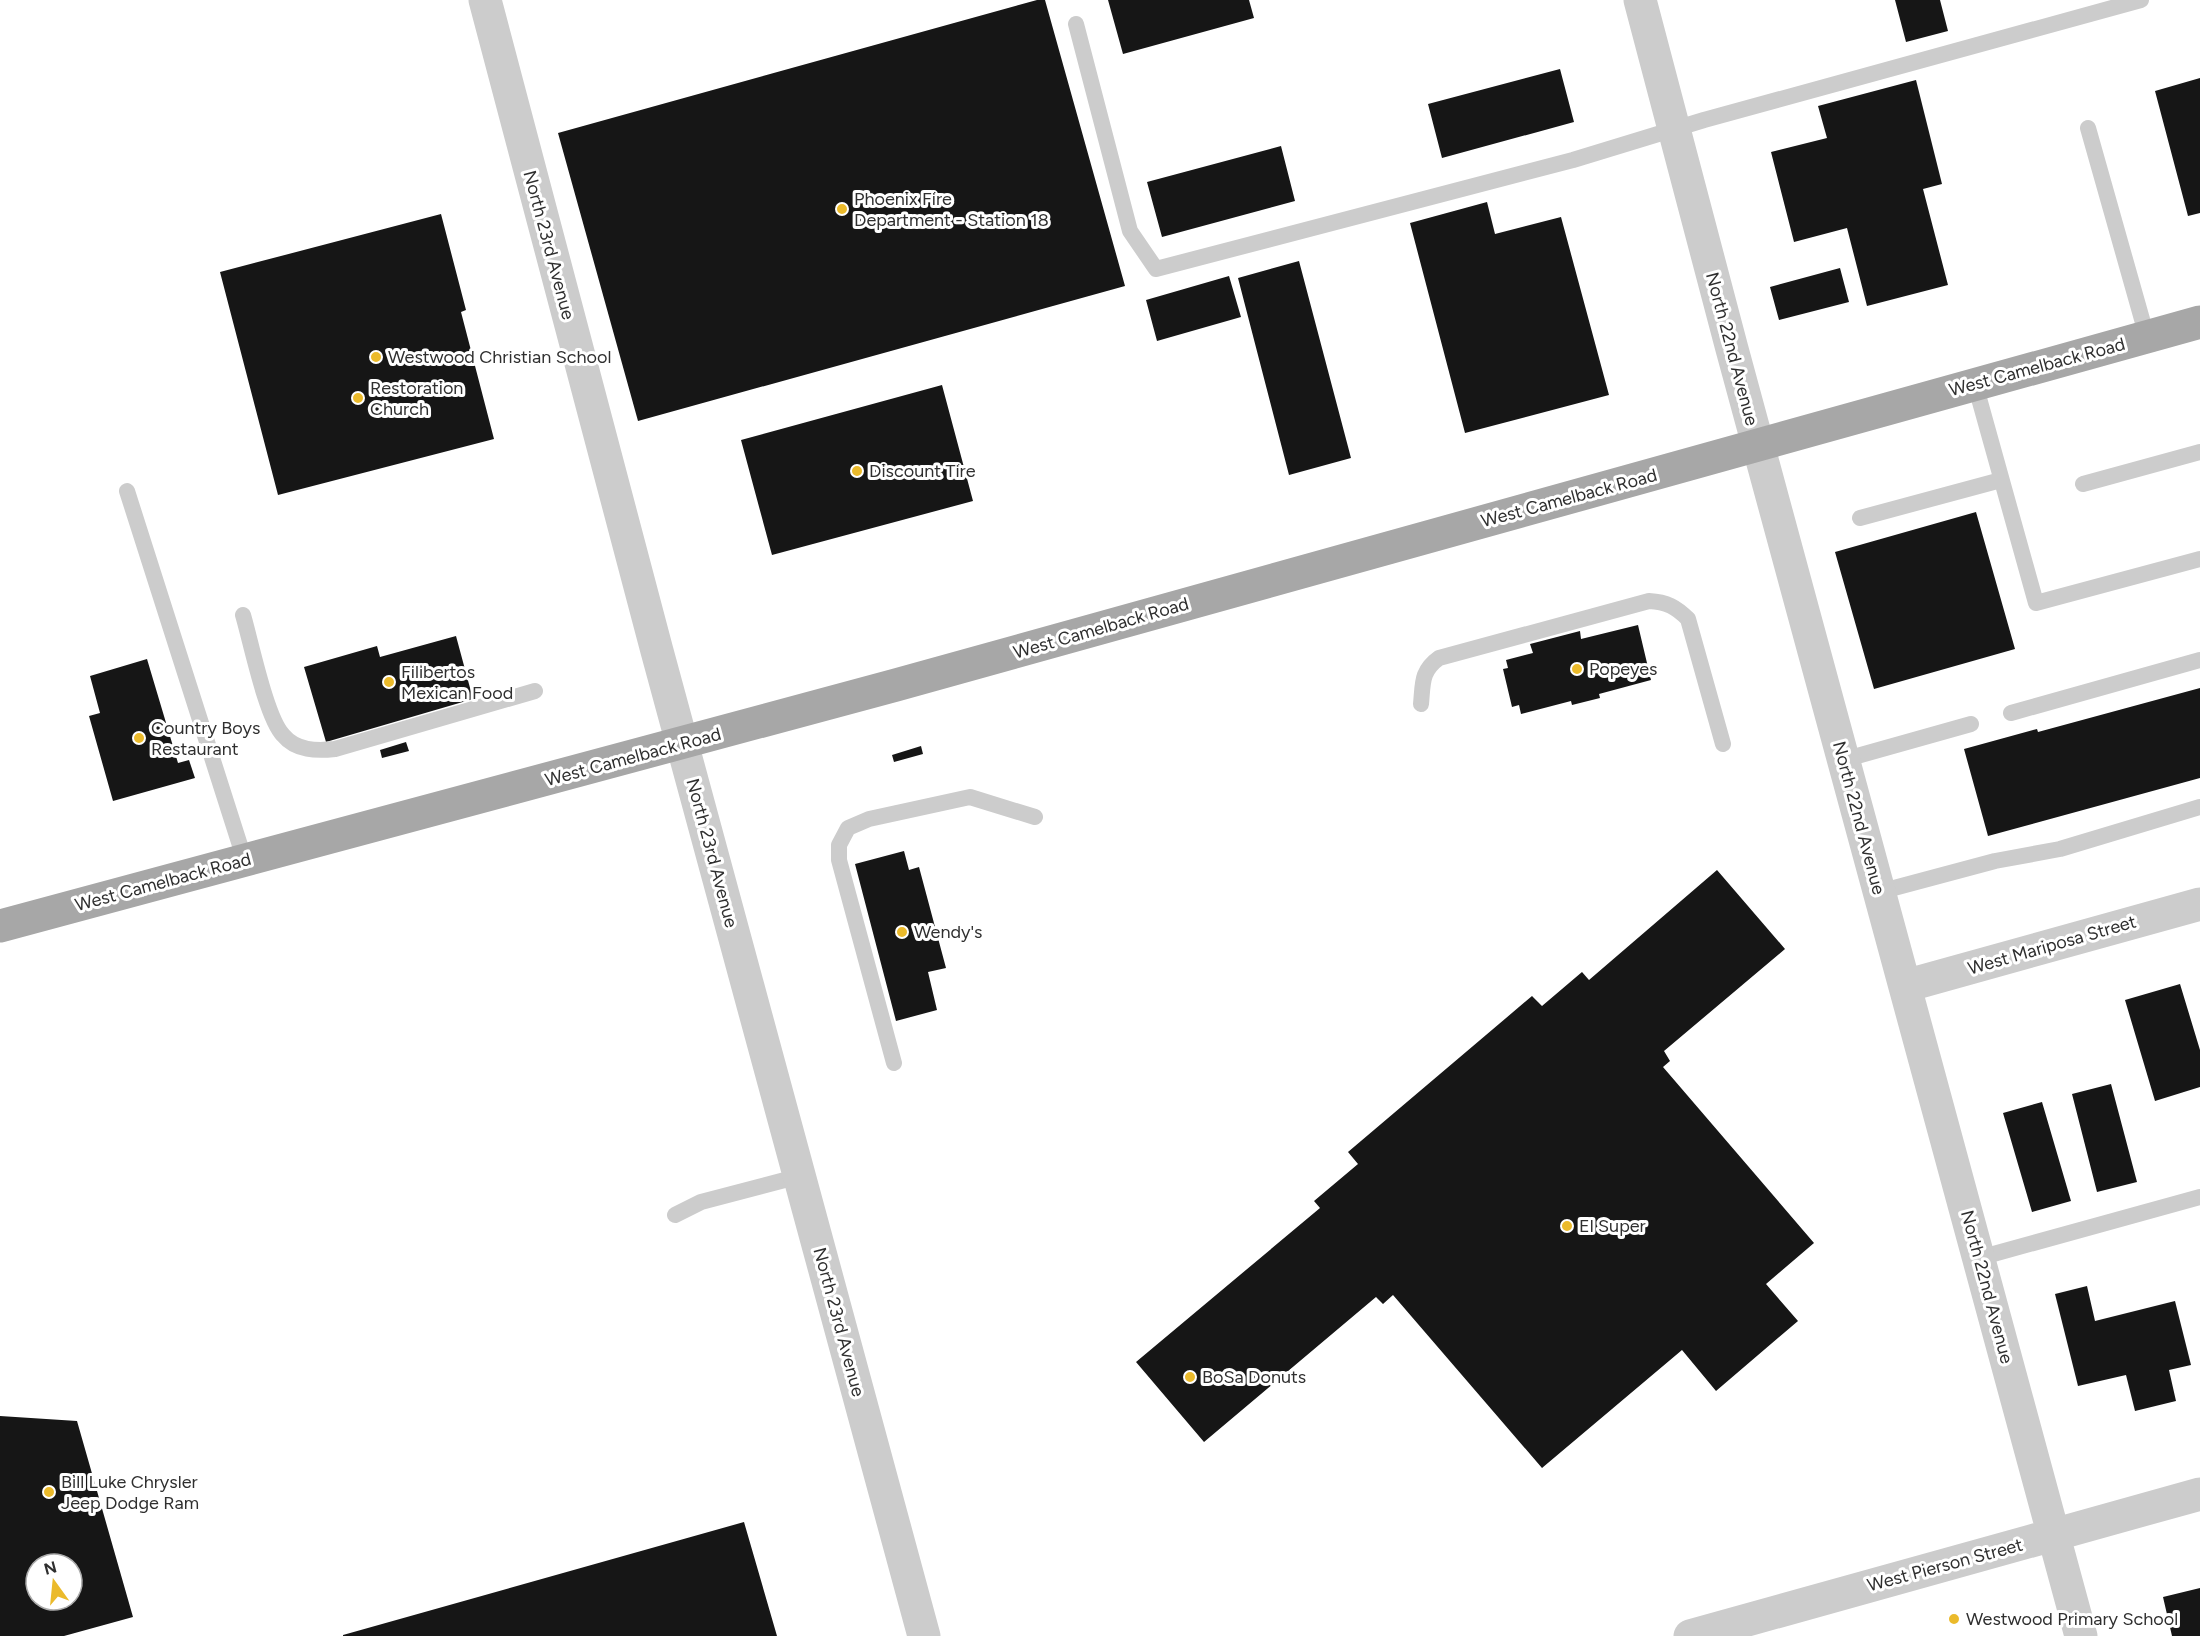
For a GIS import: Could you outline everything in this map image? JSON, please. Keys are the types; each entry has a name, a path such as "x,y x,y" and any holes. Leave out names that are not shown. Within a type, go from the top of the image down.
{"main road":[{"name":"West Camelback Road","path":"0,926 682,744 2200,322"}],"street":[{"name":"North 23rd Avenue","path":"485,0 682,744 924,1636"},
{"name":"North 22nd Avenue","path":"1640,0 1843,760 2082,1636"},
{"name":"West Mariposa Street","path":"1905,986 2200,903"},
{"name":"West Pierson Street","path":"1690,1636 2200,1494"}],"lane":[{"path":"1076,24 1130,231 1156,269 1573,160 1674,129 2142,0"},
{"path":"2088,128 2147,337"},
{"path":"1975,384 2037,603 2200,559"},
{"path":"2083,484 2200,452"},
{"path":"1860,518 2001,480"},
{"path":"127,491 245,861"},
{"path":"1421,704 1424,676 1428,666 1439,658 1649,601 1663,602 1676,608 1688,619 1723,744"},
{"path":"243,615 273,720 283,736 299,747 314,751 335,749 535,692"},
{"path":"2012,713 2200,660"},
{"path":"1843,760 1971,724"},
{"path":"894,1063 839,860 838,845 848,828 869,819 970,797 1035,817"},
{"path":"1879,892 1995,861 2060,849 2200,807"},
{"path":"675,1215 701,1202 800,1176"},
{"path":"1979,1258 2200,1197"}],"building":[{"name":"Phoenix Fire Department - Station 18","path":"1037,0 1045,0 1125,286 638,421 558,133"},
{"path":"1108,0 1249,0 1254,18 1123,54"},
{"path":"1895,0 1940,0 1948,31 1906,42"},
{"path":"1560,69 1574,122 1442,158 1428,104"},
{"path":"2200,78 2200,213 2188,216 2155,91"},
{"path":"1916,80 1942,184 1923,189 1948,285 1867,306 1847,228 1794,242 1771,152 1827,138 1818,106"},
{"path":"1281,146 1295,201 1162,237 1147,182"},
{"path":"1487,202 1495,234 1561,217 1609,395 1465,433 1410,223"},
{"path":"441,214 466,310 461,312 494,439 278,495 220,272"},
{"path":"1299,261 1351,458 1289,475 1238,278"},
{"path":"1840,268 1849,302 1779,320 1770,287"},
{"path":"1229,276 1241,317 1157,341 1146,300"},
{"name":"Discount Tire","path":"942,385 973,501 772,555 741,440"},
{"path":"1976,512 2015,649 1874,689 1835,552"},
{"name":"Popeyes","path":"1638,625 1651,680 1599,694 1600,698 1572,705 1571,701 1521,714 1519,705 1512,707 1503,669 1508,668 1506,660 1533,653 1530,644 1580,631 1581,639"},
{"path":"456,636 473,699 326,742 304,667 377,646 380,657"},
{"name":"Country Boys Restaurant","path":"147,659 178,763 189,760 195,778 113,801 89,716 100,713 90,676"},
{"path":"2200,688 2200,778 1988,836 1964,749 2037,729 2038,732"},
{"path":"406,742 409,751 382,758 380,750"},
{"path":"921,746 923,754 894,762 892,755"},
{"path":"904,851 909,870 919,867 946,968 928,972 937,1010 896,1021 855,864"},
{"name":"El Super","path":"1717,870 1785,949 1664,1051 1670,1061 1663,1067 1814,1243 1766,1284 1798,1321 1716,1391 1682,1350 1542,1468 1393,1295 1383,1304 1376,1297 1204,1442 1136,1362 1320,1208 1314,1201 1358,1164 1348,1152 1532,996 1542,1006 1582,972 1589,980"},
{"path":"2180,984 2200,1050 2200,1087 2155,1101 2125,1000"},
{"path":"2111,1084 2137,1182 2097,1192 2072,1094"},
{"path":"2042,1102 2071,1201 2032,1212 2003,1113"},
{"path":"2087,1286 2095,1321 2175,1301 2191,1365 2169,1370 2176,1401 2135,1411 2126,1375 2078,1386 2055,1294"},
{"name":"Bill Luke Chrysler Jeep Dodge Ram","path":"0,1416 77,1421 133,1617 64,1636 0,1636"},
{"path":"744,1522 777,1636 343,1636 343,1635"},
{"path":"2200,1588 2200,1636 2172,1636 2163,1597"}],"place":[{"name":"Phoenix Fire Department - Station 18","path":"842,209"},
{"name":"Westwood Christian School","path":"376,357"},
{"name":"Restoration Church","path":"358,398"},
{"name":"Discount Tire","path":"857,471"},
{"name":"Popeyes","path":"1577,669"},
{"name":"Filibertos Mexican Food","path":"389,682"},
{"name":"Country Boys Restaurant","path":"139,738"},
{"name":"Wendy's","path":"902,932"},
{"name":"El Super","path":"1567,1226"},
{"name":"BoSa Donuts","path":"1190,1377"},
{"name":"Bill Luke Chrysler Jeep Dodge Ram","path":"49,1492"},
{"name":"Westwood Primary School","path":"1954,1619"}]}
